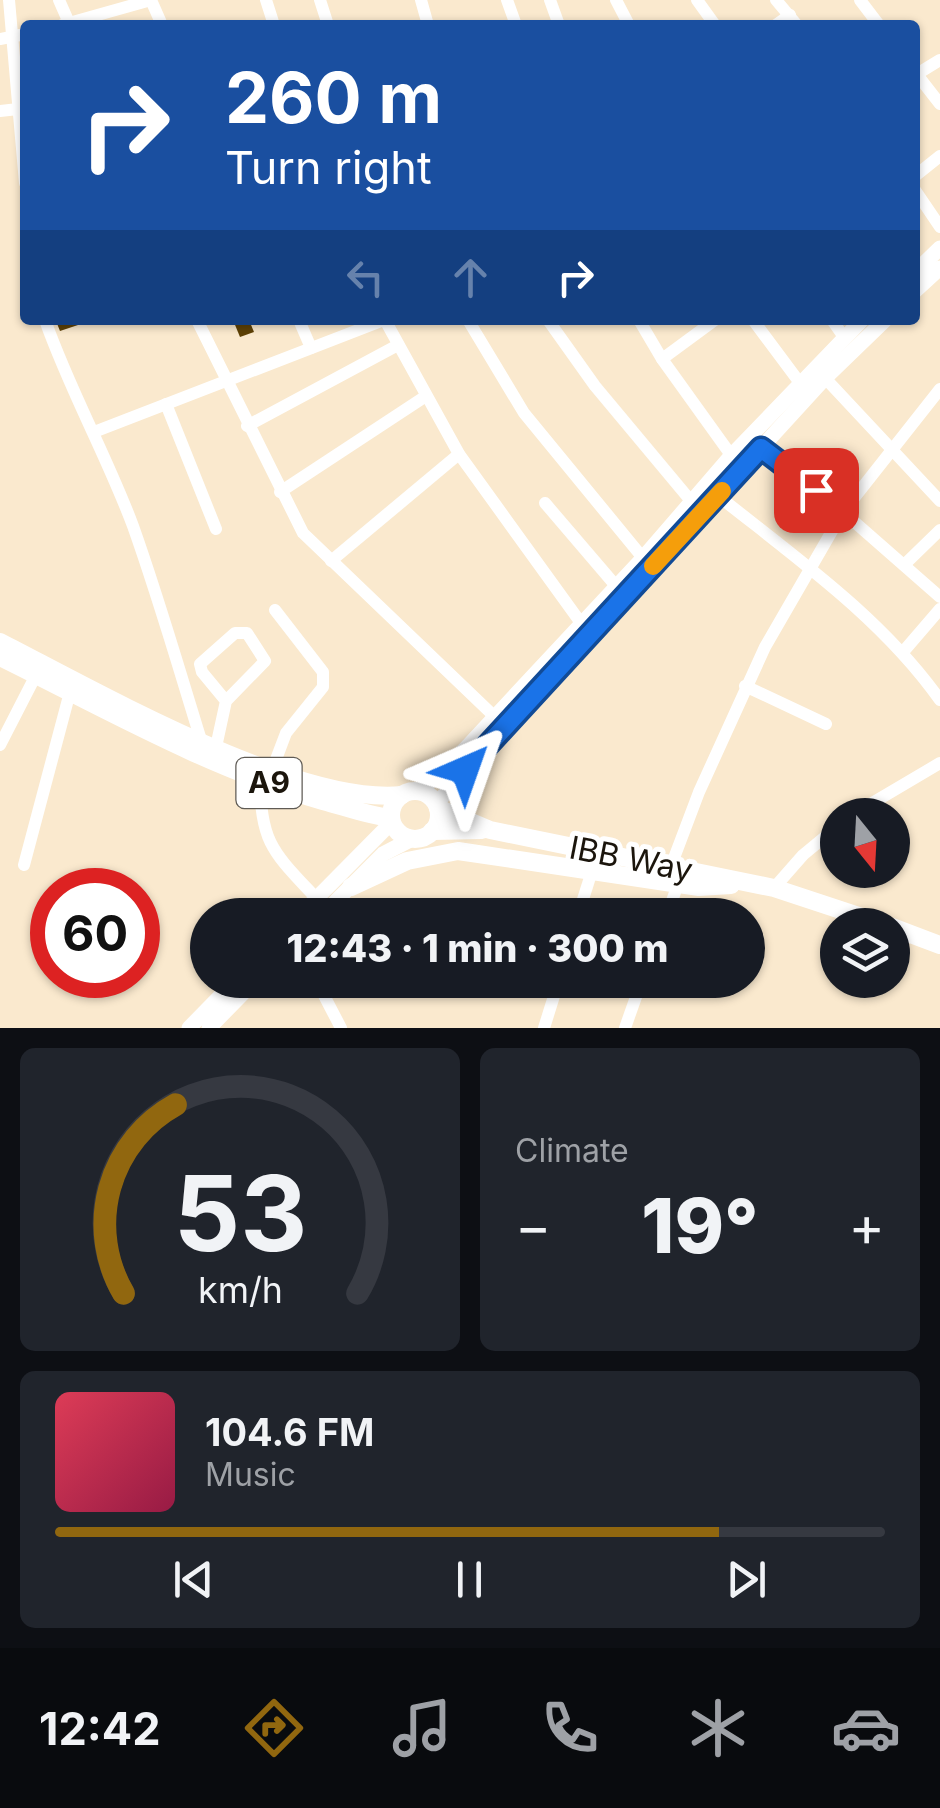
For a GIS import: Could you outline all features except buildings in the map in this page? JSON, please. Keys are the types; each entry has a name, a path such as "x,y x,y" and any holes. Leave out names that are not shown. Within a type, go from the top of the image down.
{"highway":[{"name":"A9","path":"0,642 159,729 266,775 364,795 411,793"},
{"name":"A9","path":"0,658 70,692 107,703"},
{"name":"A9","path":"159,729 209,743 294,793 391,821 398,832 412,838"},
{"path":"391,821 394,804 411,793 437,806 439,816 432,831 412,838"},
{"name":"IBB Way","path":"437,806 490,830"},
{"name":"IBB Way","path":"432,831 490,830 774,888 835,908"},
{"path":"351,887 407,862 458,851 699,887 750,883"},
{"name":"IBB Way","path":"910,934 940,945"}],"main road":[{"path":"920,267 940,248"},
{"path":"920,287 940,268"},
{"path":"411,793 495,717 692,501 736,462 800,383 857,325"},
{"path":"437,806 718,496 736,462 761,448 880,325"},
{"path":"316,898 391,821"},
{"path":"340,898 384,854 412,838"},
{"path":"210,1020 224,998"},
{"path":"189,1028 210,1020 235,998"}],"street":[{"path":"9,0 10,110 20,159"},
{"path":"84,20 151,0"},
{"path":"776,0 794,20"},
{"path":"860,0 876,20"},
{"path":"920,78 940,104"},
{"path":"920,172 940,156"},
{"path":"920,197 940,227"},
{"path":"47,325 63,371 94,432 133,527 209,743"},
{"path":"199,325 303,533 495,717"},
{"path":"301,325 310,348"},
{"path":"94,432 371,325"},
{"path":"387,325 459,454 581,623"},
{"path":"471,325 524,413 643,558"},
{"path":"552,325 595,386 692,501"},
{"path":"642,325 736,462"},
{"path":"662,359 707,325"},
{"path":"757,325 800,383"},
{"path":"836,325 844,337"},
{"path":"248,426 398,345"},
{"path":"825,378 892,452 938,494"},
{"path":"671,866 698,792 745,686 810,569 843,512 940,388"},
{"path":"280,492 426,396"},
{"path":"166,404 216,529"},
{"path":"761,448 843,512 940,597"},
{"path":"330,560 459,454"},
{"path":"718,496 810,569 903,652 940,700"},
{"path":"544,502 616,586"},
{"path":"904,565 940,530"},
{"path":"276,610 323,672 324,679 323,687 286,733 266,775 260,817 270,845 316,898"},
{"path":"903,652 940,610"},
{"path":"209,743 226,701 265,661 247,633 235,633 200,664 226,701"},
{"path":"0,745 36,675"},
{"path":"745,686 826,724"},
{"path":"24,864 70,692"},
{"path":"881,798 940,763"},
{"path":"774,888 820,841"},
{"path":"583,898 592,871"},
{"path":"673,898 678,884"},
{"path":"325,998 341,1028"},
{"path":"544,1028 553,998"},
{"path":"625,1028 636,998"}],"slow traffic":[{"path":"653,566 722,491"}],"route":[{"path":"465,770 761,448 816,490"}]}
